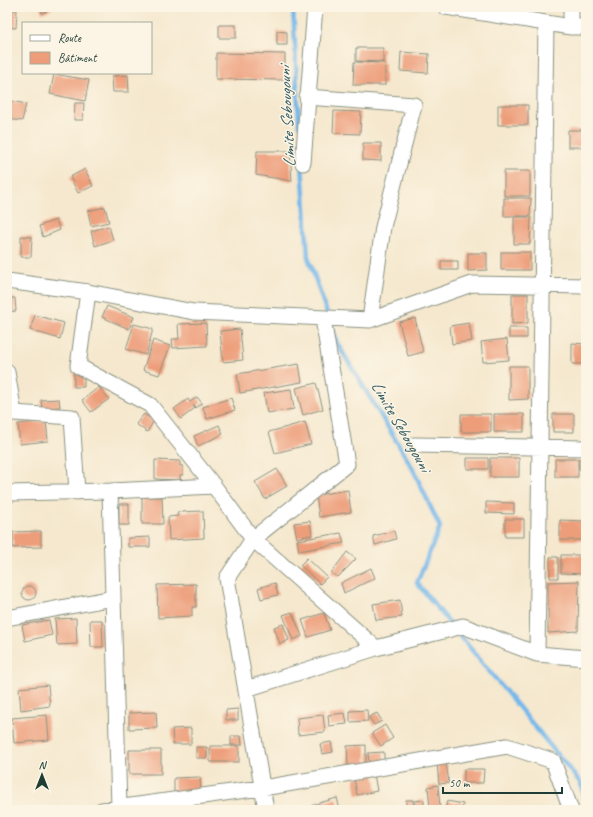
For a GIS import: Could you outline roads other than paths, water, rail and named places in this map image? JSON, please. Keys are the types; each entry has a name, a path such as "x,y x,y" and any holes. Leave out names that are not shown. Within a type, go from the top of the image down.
{"street":[{"path":"303,163 315,7"},
{"path":"446,7 571,27 586,27"},
{"path":"571,7 571,27"},
{"path":"537,654 546,23"},
{"path":"307,97 414,105 383,227 370,320"},
{"path":"7,282 88,292 194,312 323,320 370,320 472,284 586,286"},
{"path":"88,292 78,366 150,404 253,539 376,648"},
{"path":"266,810 264,788 227,578 253,539 347,464 323,320"},
{"path":"7,372 14,413 72,417 77,492"},
{"path":"414,445 586,448"},
{"path":"7,493 110,491 214,486"},
{"path":"110,491 119,808"},
{"path":"7,618 113,598"},
{"path":"246,689 376,648 463,626 537,654 586,658"},
{"path":"102,810 264,788 507,746 553,761 571,810"}],"waterway":[{"name":"Limite Sebougouni","path":"293,7 299,125"},
{"name":"Limite Sebougouni","path":"302,164 308,257 328,316"},
{"name":"Limite Sebougouni","path":"331,325 337,343 412,467 440,527 417,583 580,782 586,803"}]}
